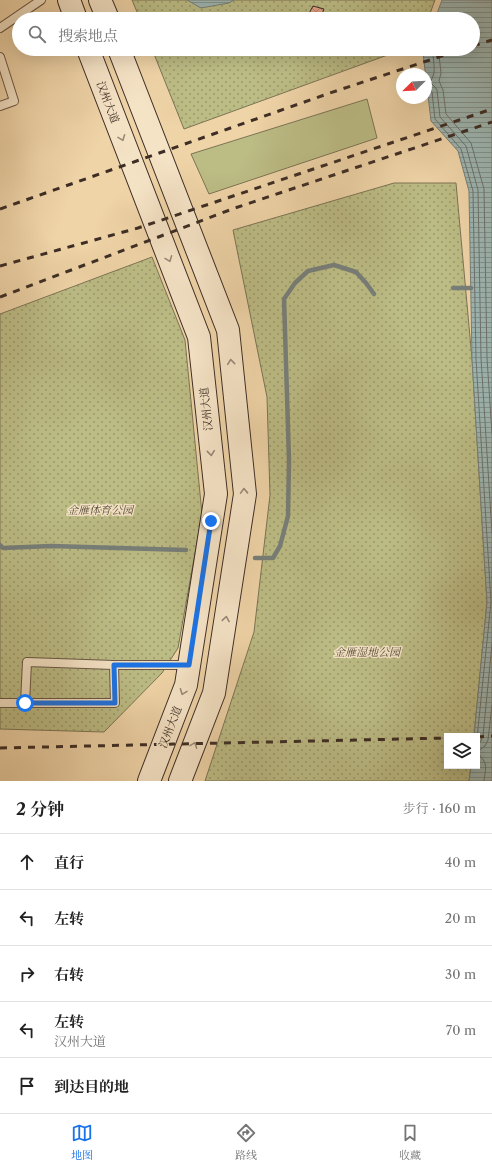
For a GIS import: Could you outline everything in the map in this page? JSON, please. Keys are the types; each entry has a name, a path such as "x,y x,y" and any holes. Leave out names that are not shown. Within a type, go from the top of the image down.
{"main road":[{"path":"69,0 73,12"},
{"path":"100,0 105,12"},
{"name":"汉州大道","path":"91,56 199,337 216,494 186,685 149,781"},
{"path":"122,56 228,330 245,494 214,693 180,781"}],"lane":[{"path":"24,12 42,0"},
{"path":"0,28 12,20"},
{"path":"0,57 14,101 0,106"},
{"path":"25,703 26,662 114,665 189,665"},
{"path":"0,703 115,703 114,665"}],"green space":[{"path":"132,0 435,0 431,12 137,12"},
{"path":"155,56 385,56 184,129"},
{"path":"367,99 377,138 209,194 191,154"},
{"name":"金雁湿地公园","path":"394,183 456,183 472,359 487,602 474,733 444,733 444,769 471,769 469,781 205,781 254,632 270,495 267,397 233,230"},
{"name":"金雁体育公园","path":"152,257 185,340 202,514 178,648 162,673 104,732 0,729 0,314"}],"water":[{"path":"187,0 234,0 229,3 201,8"},
{"path":"442,0 492,0 492,781 469,781 471,769 480,769 480,733 474,733 487,602 472,359 469,191 458,151 431,121 429,104 432,104 432,68 425,68 423,56 480,56 480,12 438,12"}],"building":[{"path":"313,6 324,9 323,12 310,12"}],"waterway":[{"path":"255,558 273,558 280,546 288,516 289,460 284,299 295,283 308,271 334,265 356,272 374,294"},
{"path":"453,288 471,288"},
{"path":"0,545 3,548 51,546 186,550"}],"railway":[{"path":"480,44 492,40"},
{"path":"0,209 330,93 442,56"},
{"path":"0,266 138,228 492,109"},
{"path":"0,297 235,208 492,122"},
{"path":"480,737 492,736"},
{"path":"0,748 444,738"}],"route":[{"path":"25,703 115,703 114,665 189,665 211,521"}]}
